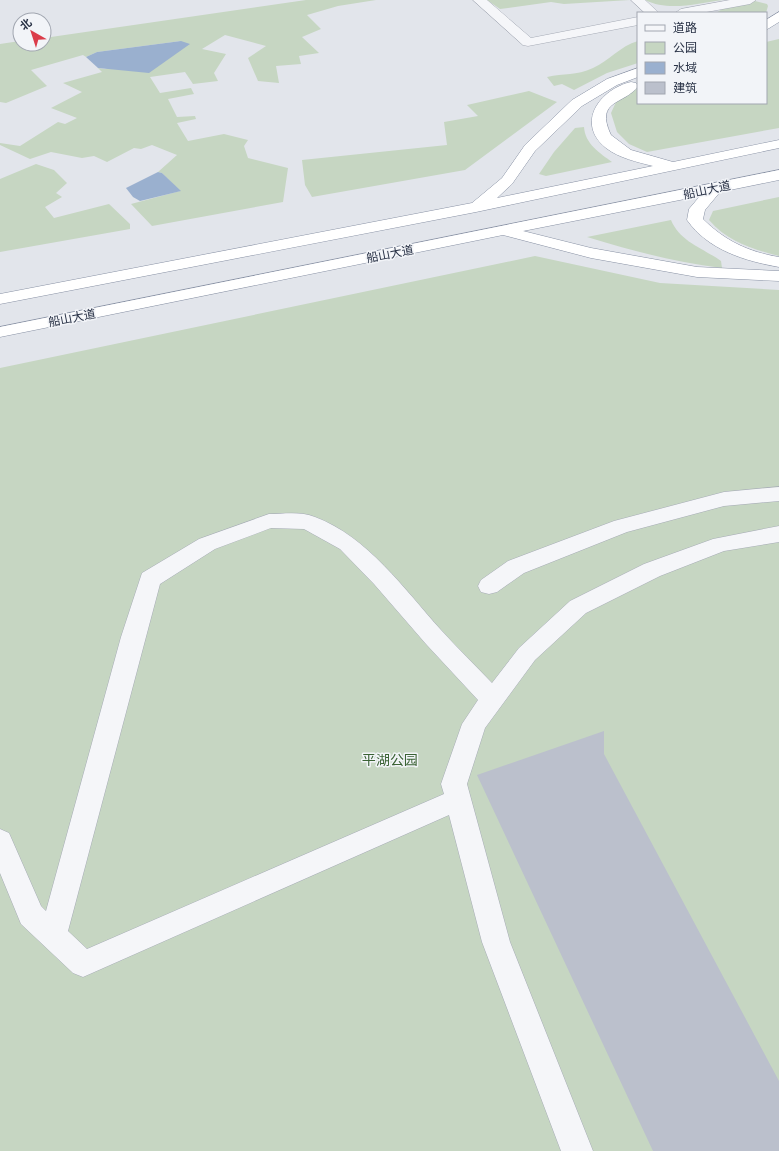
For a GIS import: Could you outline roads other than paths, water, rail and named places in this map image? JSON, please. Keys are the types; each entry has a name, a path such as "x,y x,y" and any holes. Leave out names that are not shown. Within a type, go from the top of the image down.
{"highway":[{"path":"768,33 779,16"},
{"path":"476,207 507,181 530,148 577,103 612,82 637,72"},
{"path":"637,83 609,99 600,110 600,125 605,137 625,153 671,166"},
{"path":"0,299 476,207 779,144"},
{"name":"船山大道","path":"0,332 503,232 779,175"},
{"path":"714,189 697,209 695,220 709,235 730,249 764,260 779,262"},
{"path":"503,232 591,253 697,272 779,276"}],"street":[{"path":"479,0 528,42 637,21"},
{"path":"636,0 652,12"},
{"path":"686,12 750,0"},
{"path":"489,586 516,567 621,526 724,498 779,494"},
{"path":"53,935 132,637 150,579 208,544 269,521 308,522 334,536 348,544 382,578 434,638 492,699"},
{"path":"577,1151 496,942 454,784 474,724 527,654 578,607 652,570 721,544 779,534"},
{"path":"0,841 31,915 83,964 458,799"}],"water":[{"path":"181,41 190,44 149,73 98,68 86,57 97,52"},
{"path":"158,172 162,173 181,191 140,201 133,197 126,188"}],"park label":[{"name":"平湖公园","path":"390,760"}]}
